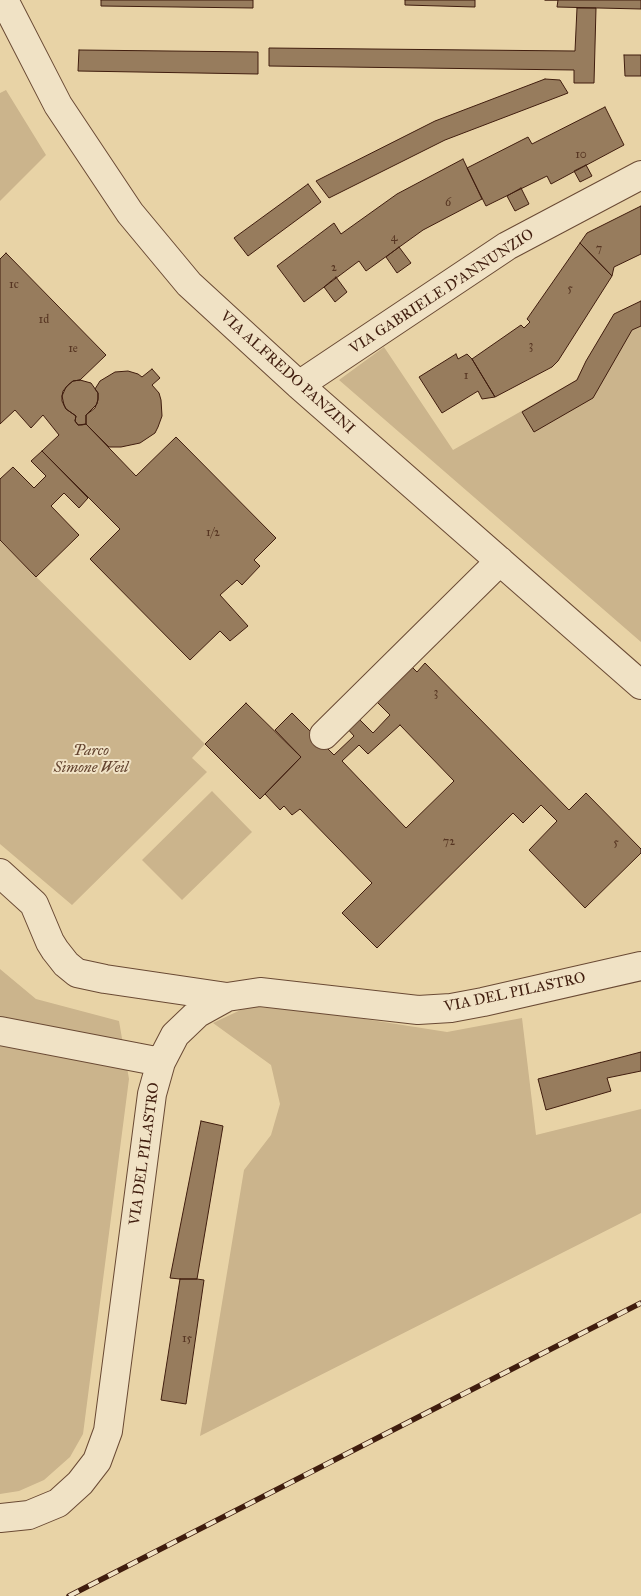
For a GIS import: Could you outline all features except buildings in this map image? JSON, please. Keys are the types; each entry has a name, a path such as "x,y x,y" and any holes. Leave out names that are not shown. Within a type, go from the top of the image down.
{"street":[{"name":"VIA ALFREDO PANZINI","path":"4,0 58,106 130,213 189,284 299,385 641,685"},
{"name":"VIA GABRIELE D'ANNUNZIO","path":"299,385 507,246 641,175"},
{"path":"324,735 500,561"},
{"path":"0,873 34,904 50,942 66,964 77,973 105,979 227,997"},
{"name":"VIA DEL PILASTRO","path":"0,1518 29,1515 58,1503 80,1483 97,1461 108,1431 152,1094 160,1062 175,1035 198,1013 227,997 260,992 418,1010 451,1008 641,966"},
{"path":"0,1032 160,1062"}],"green space":[{"path":"6,90 46,155 0,201 0,93"},
{"path":"641,301 641,642 339,380 384,347 453,450 576,380 614,314"},
{"name":"Parco Simone Weil","path":"0,541 205,744 192,758 207,772 72,905 0,844"},
{"path":"212,791 252,832 182,900 142,860"},
{"path":"0,969 36,999 119,1021 129,1079 83,1434 70,1457 44,1480 19,1491 0,1494"},
{"path":"249,1006 339,1015 447,1032 522,1018 536,1135 641,1109 641,1213 200,1436 244,1170 271,1135 280,1104 271,1065 213,1023"}],"railway":[{"path":"69,1596 641,1303"}]}
